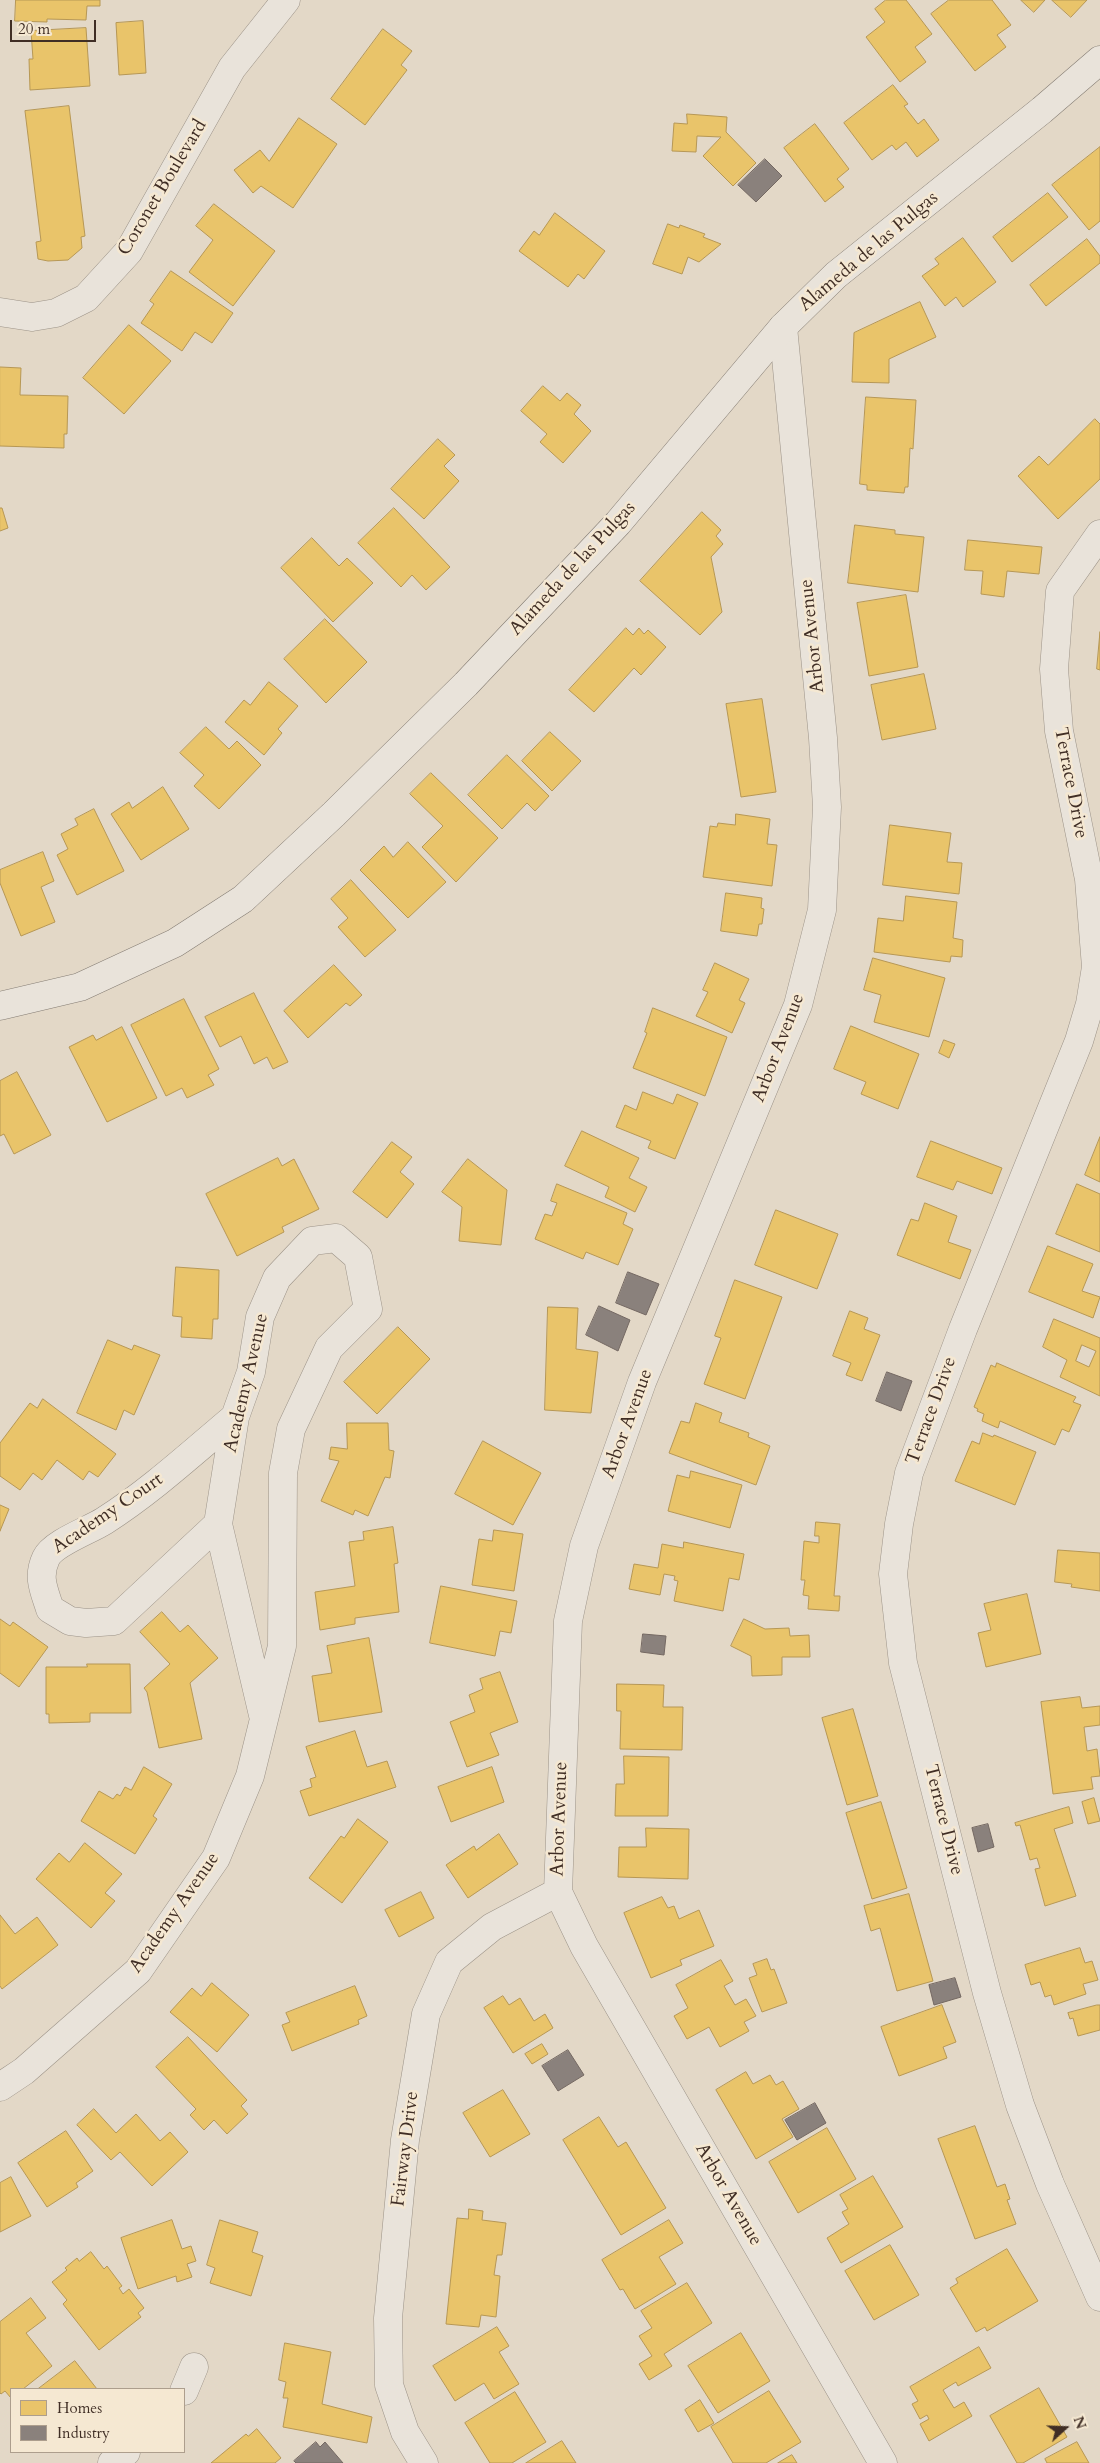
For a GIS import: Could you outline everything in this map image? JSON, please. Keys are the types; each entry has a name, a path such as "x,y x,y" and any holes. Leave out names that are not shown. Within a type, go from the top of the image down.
{"street":[{"name":"Coronet Boulevard","path":"0,312 32,317 56,313 86,298 128,251 232,68 286,0"},
{"name":"Alameda de las Pulgas","path":"0,1006 80,987 175,942 243,899 341,807 492,656 618,523 783,327 836,275 1042,110 1100,60"},
{"name":"Arbor Avenue","path":"783,327 823,738 827,807 822,910 798,1005 642,1382 584,1546 568,1620 558,1892 584,1946 883,2463"},
{"name":"Terrace Drive","path":"1100,534 1060,591 1054,668 1059,731 1089,879 1096,967 1090,1004 1080,1041 962,1329 909,1473 899,1524 893,1574 903,1664 987,1993 1020,2105 1050,2184 1100,2298"},
{"name":"Academy Avenue","path":"0,2087 24,2071 138,1971 216,1858 250,1776 282,1646 283,1473 291,1429 330,1348 368,1309 358,1257 336,1238 312,1241 277,1278 260,1317 251,1372 235,1417 218,1524 264,1715"},
{"name":"Academy Court","path":"218,1524 114,1621 86,1623 70,1621 50,1609 40,1576 47,1556 61,1544 102,1522 144,1494 235,1417"},
{"name":"Fairway Drive","path":"424,2463 405,2432 389,2385 388,2318 405,2140 426,2014 449,1962 492,1927 558,1892"},
{"path":"112,2463 125,2453"}],"building: Homes":[{"path":"16,0 100,0 100,6 87,6 86,20 47,19 47,22 15,21"},
{"path":"886,0 906,0 932,34 915,47 926,62 900,82 866,37 885,22 875,9"},
{"path":"949,0 992,0 1011,25 997,35 1006,47 975,71 931,14"},
{"path":"1021,0 1045,0 1034,12"},
{"path":"1052,0 1087,0 1071,17"},
{"path":"143,21 146,73 119,75 116,23"},
{"path":"86,28 90,86 30,90 29,59 33,59 31,31"},
{"path":"383,29 412,51 401,65 407,70 365,125 331,99"},
{"path":"893,85 908,104 904,106 918,124 924,119 939,140 917,157 906,142 896,150 892,145 872,160 844,123"},
{"path":"69,106 85,236 81,237 82,248 68,260 48,261 38,259 36,242 41,241 25,111"},
{"path":"687,114 727,117 726,132 756,163 733,186 703,156 721,137 697,136 696,152 672,151 674,123 687,124"},
{"path":"299,118 337,144 293,208 261,186 253,193 234,170 260,150 269,161"},
{"path":"815,124 849,169 837,179 844,187 825,202 784,148"},
{"path":"1100,147 1100,221 1089,230 1052,185"},
{"path":"1048,193 1068,217 1012,262 993,237"},
{"path":"214,204 275,251 233,306 189,272 213,240 196,226"},
{"path":"555,213 605,251 584,279 578,274 568,287 519,251 534,231 539,235"},
{"path":"668,224 679,228 680,225 705,234 703,237 721,244 699,262 688,257 682,274 653,264"},
{"path":"963,238 996,282 963,307 956,297 945,306 922,276 939,264 935,259"},
{"path":"1087,239 1100,256 1100,263 1046,306 1030,285"},
{"path":"171,271 233,313 212,343 195,332 182,351 141,323 154,304 150,301"},
{"path":"920,302 936,337 889,359 889,383 852,382 854,333"},
{"path":"129,325 171,361 124,414 83,378"},
{"path":"0,367 21,368 20,395 68,396 67,434 64,434 64,448 0,446"},
{"path":"543,386 560,401 567,393 581,405 574,414 591,431 563,463 540,442 547,434 521,411"},
{"path":"866,397 916,400 913,449 910,448 908,487 905,487 904,493 867,490 867,485 860,484"},
{"path":"1095,419 1100,424 1100,479 1058,519 1018,476 1039,456 1048,465"},
{"path":"438,439 455,455 444,466 459,481 424,519 391,489"},
{"path":"0,508 2,508 8,528 0,531"},
{"path":"394,508 450,567 426,590 412,575 401,587 358,543"},
{"path":"702,512 721,530 716,536 723,544 711,557 722,612 700,635 640,581"},
{"path":"855,525 895,530 895,534 924,537 918,592 848,583"},
{"path":"312,538 339,566 347,558 373,583 333,622 281,568"},
{"path":"968,540 1042,547 1039,574 1007,571 1004,597 981,594 983,571 965,570"},
{"path":"906,595 918,667 869,676 857,603"},
{"path":"325,619 367,662 326,703 284,659"},
{"path":"626,628 633,635 639,628 644,634 648,630 666,647 641,675 634,668 594,712 569,690"},
{"path":"1100,632 1100,670 1097,669"},
{"path":"924,674 936,729 882,740 871,685"},
{"path":"269,682 298,706 278,729 282,733 264,755 225,722 244,700 250,705"},
{"path":"762,699 776,792 741,797 726,704"},
{"path":"206,727 229,749 237,741 261,765 219,809 194,786 204,775 180,753"},
{"path":"550,732 581,761 552,791 522,761"},
{"path":"507,755 549,796 535,811 527,803 502,829 468,795"},
{"path":"431,773 498,838 456,882 422,847 443,826 410,794"},
{"path":"163,787 189,829 141,860 111,814 129,802 132,808"},
{"path":"94,809 124,871 77,895 57,855 68,849 61,834 78,825 75,819"},
{"path":"736,814 770,819 767,844 777,845 772,886 703,877 710,826 717,827 718,823 735,825"},
{"path":"890,825 951,833 947,862 962,863 959,894 883,885"},
{"path":"408,842 446,882 408,918 360,870 384,846 393,857"},
{"path":"43,852 54,881 41,887 55,922 21,936 0,883 0,870"},
{"path":"351,880 396,930 365,957 338,927 348,918 331,899"},
{"path":"726,893 762,898 761,908 764,909 762,924 759,924 757,936 721,931"},
{"path":"906,896 957,902 953,938 963,940 962,957 951,956 950,962 874,952 878,918 903,921"},
{"path":"873,958 945,978 929,1037 874,1022 881,995 864,990"},
{"path":"715,963 749,979 739,1000 745,1003 732,1033 696,1016 708,992 703,990"},
{"path":"334,965 362,995 350,1006 346,1003 308,1038 284,1011"},
{"path":"254,993 288,1062 273,1069 267,1057 254,1064 241,1036 220,1047 205,1017"},
{"path":"184,999 219,1069 208,1075 214,1085 187,1098 182,1088 166,1096 131,1025"},
{"path":"653,1008 727,1037 705,1096 633,1068 647,1033 645,1032"},
{"path":"851,1026 919,1054 898,1109 861,1094 866,1082 834,1069"},
{"path":"122,1027 157,1098 107,1122 69,1047 93,1035 96,1040"},
{"path":"944,1040 955,1044 949,1058 939,1053"},
{"path":"17,1072 51,1135 14,1154 4,1134 0,1136 0,1081"},
{"path":"643,1092 673,1104 677,1094 698,1103 675,1159 648,1148 651,1141 616,1127 625,1105 636,1110"},
{"path":"582,1131 639,1158 629,1178 647,1187 635,1212 605,1197 609,1187 565,1166"},
{"path":"1100,1137 1100,1182 1085,1175"},
{"path":"931,1141 1002,1168 992,1194 957,1181 953,1190 917,1177"},
{"path":"392,1142 412,1157 400,1172 414,1184 387,1218 353,1192"},
{"path":"278,1158 282,1166 294,1159 319,1209 282,1227 284,1232 237,1256 206,1194"},
{"path":"468,1159 507,1190 501,1245 459,1241 462,1207 442,1192"},
{"path":"557,1184 627,1213 623,1224 633,1229 618,1265 586,1252 583,1259 535,1239 545,1214 552,1216 557,1203 551,1201"},
{"path":"1077,1184 1100,1194 1100,1252 1056,1234"},
{"path":"925,1203 957,1216 948,1242 971,1250 960,1279 897,1255 911,1219 918,1221"},
{"path":"776,1210 838,1234 817,1289 755,1265"},
{"path":"1048,1246 1093,1264 1082,1291 1100,1297 1093,1318 1029,1292"},
{"path":"176,1267 219,1270 218,1319 213,1319 212,1339 181,1337 182,1317 173,1316"},
{"path":"735,1280 782,1297 745,1399 704,1384 721,1338 715,1336"},
{"path":"548,1307 578,1308 576,1349 598,1352 591,1413 545,1410"},
{"path":"850,1311 868,1318 864,1329 880,1335 862,1381 846,1375 851,1363 833,1356"},
{"path":"1054,1319 1100,1338 1100,1396 1060,1377 1067,1360 1043,1347","holes":["1082,1345 1096,1351 1089,1367 1076,1361"]},
{"path":"398,1327 430,1359 377,1414 344,1382"},
{"path":"108,1340 132,1350 134,1345 160,1355 134,1415 124,1410 116,1430 77,1413"},
{"path":"997,1363 1076,1397 1073,1402 1081,1405 1069,1432 1062,1429 1055,1445 1000,1421 998,1428 982,1421 984,1414 977,1411 978,1409 974,1407 991,1365 995,1367"},
{"path":"43,1399 116,1454 98,1477 89,1471 83,1480 57,1460 42,1480 33,1473 20,1490 0,1476 0,1443 30,1403 37,1408"},
{"path":"696,1403 722,1413 719,1422 749,1433 748,1437 770,1446 756,1485 669,1453 681,1421 689,1423"},
{"path":"347,1423 388,1423 389,1450 394,1451 390,1478 385,1477 368,1516 355,1510 353,1515 321,1501 339,1461 329,1459 331,1447 347,1449"},
{"path":"983,1433 993,1437 994,1435 1036,1452 1015,1505 955,1481 972,1441 979,1444"},
{"path":"483,1441 541,1473 513,1525 455,1494"},
{"path":"691,1471 742,1485 730,1528 668,1511 677,1475 689,1478"},
{"path":"0,1505 9,1509 0,1531"},
{"path":"816,1522 840,1524 834,1596 840,1596 839,1611 808,1609 809,1596 803,1595 805,1580 801,1580 804,1541 819,1543 819,1536 815,1536"},
{"path":"393,1527 398,1563 394,1564 399,1612 355,1618 355,1624 320,1630 315,1592 355,1586 349,1542 364,1540 363,1532"},
{"path":"494,1530 523,1534 514,1591 472,1585 479,1539 492,1541"},
{"path":"684,1542 744,1554 739,1580 729,1578 723,1611 674,1601 678,1581 674,1580 675,1576 664,1574 660,1595 629,1589 634,1564 658,1568 662,1544 683,1548"},
{"path":"1058,1550 1100,1553 1100,1591 1071,1587 1072,1584 1055,1582"},
{"path":"441,1586 517,1601 511,1633 500,1631 495,1656 430,1643"},
{"path":"1027,1594 1041,1654 986,1667 978,1633 991,1630 984,1604"},
{"path":"162,1612 180,1632 188,1625 218,1658 190,1683 202,1739 159,1748 147,1692 144,1688 170,1664 140,1632"},
{"path":"0,1619 10,1626 13,1622 48,1647 19,1687 0,1673"},
{"path":"744,1619 765,1629 789,1628 790,1636 809,1635 810,1657 782,1657 782,1675 752,1676 751,1656 731,1646"},
{"path":"369,1638 382,1712 319,1722 312,1676 332,1673 327,1646"},
{"path":"87,1664 130,1664 131,1713 90,1713 90,1722 49,1723 49,1714 46,1714 46,1667 87,1667"},
{"path":"500,1672 518,1722 490,1733 499,1755 467,1767 450,1722 475,1712 469,1695 483,1689 480,1679"},
{"path":"617,1684 664,1685 663,1707 683,1707 682,1750 620,1749 621,1711 617,1711"},
{"path":"1080,1697 1082,1708 1100,1706 1100,1725 1084,1727 1087,1751 1097,1749 1100,1776 1091,1777 1093,1789 1053,1794 1041,1702"},
{"path":"853,1709 878,1796 847,1805 822,1718"},
{"path":"355,1731 367,1767 387,1761 396,1787 309,1816 300,1791 312,1787 310,1779 316,1777 306,1747"},
{"path":"624,1756 669,1757 668,1816 615,1816 616,1784 624,1784"},
{"path":"144,1767 172,1784 153,1816 157,1819 135,1854 81,1821 99,1791 113,1799 117,1794 120,1796 125,1787 131,1790"},
{"path":"492,1767 504,1802 451,1822 438,1787"},
{"path":"1094,1798 1100,1821 1088,1824 1082,1802"},
{"path":"881,1802 907,1888 872,1899 846,1813"},
{"path":"1069,1807 1073,1823 1054,1829 1076,1896 1045,1906 1035,1869 1040,1868 1037,1858 1030,1860 1020,1825 1016,1826 1015,1823"},
{"path":"358,1819 388,1842 342,1903 309,1878 341,1836 344,1838"},
{"path":"646,1828 689,1829 688,1879 618,1877 619,1847 646,1847"},
{"path":"499,1834 518,1864 468,1898 446,1865 474,1846 476,1850"},
{"path":"85,1843 122,1874 105,1893 115,1901 91,1928 36,1879 59,1853 69,1862"},
{"path":"421,1892 434,1918 399,1937 385,1910"},
{"path":"909,1894 933,1981 897,1991 880,1928 871,1931 864,1906"},
{"path":"662,1897 668,1908 674,1906 679,1919 699,1910 714,1946 680,1960 682,1965 651,1978 624,1913"},
{"path":"0,1915 15,1934 37,1917 58,1945 2,1989 0,1986"},
{"path":"1080,1948 1085,1963 1092,1961 1098,1980 1083,1984 1086,1994 1054,2005 1051,1995 1045,1997 1040,1982 1031,1985 1025,1965"},
{"path":"767,1959 771,1970 774,1969 787,2003 762,2012 749,1978 757,1975 753,1964"},
{"path":"721,1960 733,1981 724,1986 735,2005 746,1999 756,2016 744,2022 749,2031 720,2047 709,2027 687,2039 674,2016 688,2008 676,1985"},
{"path":"212,1983 249,2015 217,2052 170,2012 192,1988 201,1996"},
{"path":"355,1986 367,2016 358,2020 359,2024 292,2051 282,2025 290,2022 286,2013"},
{"path":"503,1996 509,2005 520,1998 534,2021 545,2014 553,2028 513,2053 484,2008"},
{"path":"942,2005 956,2042 943,2047 947,2058 899,2076 881,2027"},
{"path":"1100,2005 1100,2030 1078,2036 1073,2018 1070,2019 1068,2013"},
{"path":"188,2037 247,2100 241,2106 248,2114 227,2134 214,2120 204,2130 190,2115 196,2109 156,2067"},
{"path":"542,2044 548,2054 532,2064 525,2054"},
{"path":"746,2072 753,2084 770,2075 776,2085 783,2081 799,2109 782,2119 793,2137 756,2159 716,2090"},
{"path":"503,2090 530,2134 490,2157 463,2113"},
{"path":"94,2109 116,2133 136,2114 160,2141 170,2132 188,2152 152,2186 120,2152 111,2160 77,2125"},
{"path":"599,2117 618,2147 626,2142 666,2208 621,2235 563,2140"},
{"path":"975,2126 997,2187 1005,2184 1010,2199 1007,2200 1016,2224 975,2239 938,2139"},
{"path":"827,2128 856,2179 798,2213 769,2162"},
{"path":"66,2131 93,2171 76,2183 78,2187 47,2207 18,2163"},
{"path":"873,2176 903,2227 841,2263 827,2238 849,2224 842,2212 848,2209 840,2195"},
{"path":"11,2177 31,2216 0,2232 0,2183"},
{"path":"469,2209 483,2211 482,2220 506,2223 502,2255 497,2255 494,2275 500,2276 496,2317 481,2315 479,2327 446,2324 457,2218 468,2219"},
{"path":"172,2220 182,2249 191,2246 196,2261 187,2264 192,2277 177,2282 176,2276 138,2289 121,2238"},
{"path":"220,2220 258,2232 252,2252 263,2256 251,2296 210,2283 215,2268 207,2265"},
{"path":"669,2220 683,2243 659,2257 676,2284 635,2309 623,2289 620,2290 602,2260"},
{"path":"890,2245 919,2295 874,2320 845,2271"},
{"path":"1007,2249 1038,2301 987,2331 985,2327 976,2332 950,2288 958,2283 956,2279"},
{"path":"91,2252 104,2269 107,2266 122,2286 119,2288 123,2294 129,2289 144,2308 138,2313 141,2317 99,2350 63,2304 67,2300 52,2282 67,2270 65,2268 77,2258 79,2261"},
{"path":"687,2283 712,2323 664,2354 672,2366 649,2380 639,2364 652,2356 639,2336 652,2328 641,2311"},
{"path":"31,2298 46,2318 26,2333 52,2366 24,2388 10,2388 10,2397 5,2391 0,2393 0,2322"},
{"path":"497,2327 509,2346 499,2352 519,2384 494,2399 484,2383 455,2401 433,2366"},
{"path":"741,2333 770,2381 718,2413 688,2366"},
{"path":"285,2343 331,2352 322,2404 372,2417 367,2443 283,2427 288,2398 283,2398 286,2382 279,2380"},
{"path":"979,2347 991,2368 958,2386 956,2382 943,2390 954,2408 964,2402 972,2416 929,2441 920,2424 929,2419 927,2415 920,2419 912,2404 918,2401 910,2387"},
{"path":"75,2361 96,2388 39,2388"},
{"path":"1039,2388 1067,2437 1023,2463 1017,2463 990,2416"},
{"path":"769,2391 801,2442 766,2463 733,2463 711,2427"},
{"path":"515,2392 546,2442 512,2463 490,2463 465,2423"},
{"path":"700,2400 714,2423 698,2432 685,2410"},
{"path":"257,2429 281,2458 275,2463 211,2463 246,2434 248,2436"},
{"path":"562,2441 576,2463 526,2463"},
{"path":"1077,2442 1089,2463 1047,2463 1045,2459"},
{"path":"792,2455 797,2463 778,2463"}],"building: Industry":[{"path":"765,159 782,176 756,202 738,185"},
{"path":"628,1272 659,1284 646,1315 616,1303"},
{"path":"599,1306 630,1320 618,1351 586,1335"},
{"path":"887,1372 912,1381 901,1411 876,1401"},
{"path":"643,1634 666,1636 664,1655 641,1652"},
{"path":"988,1824 994,1847 978,1852 972,1828"},
{"path":"955,1978 961,1997 934,2005 929,1985"},
{"path":"568,2050 584,2075 558,2091 542,2066"},
{"path":"815,2103 826,2123 797,2140 785,2120"},
{"path":"316,2442 320,2447 325,2442 343,2463 296,2463 294,2461"}]}
